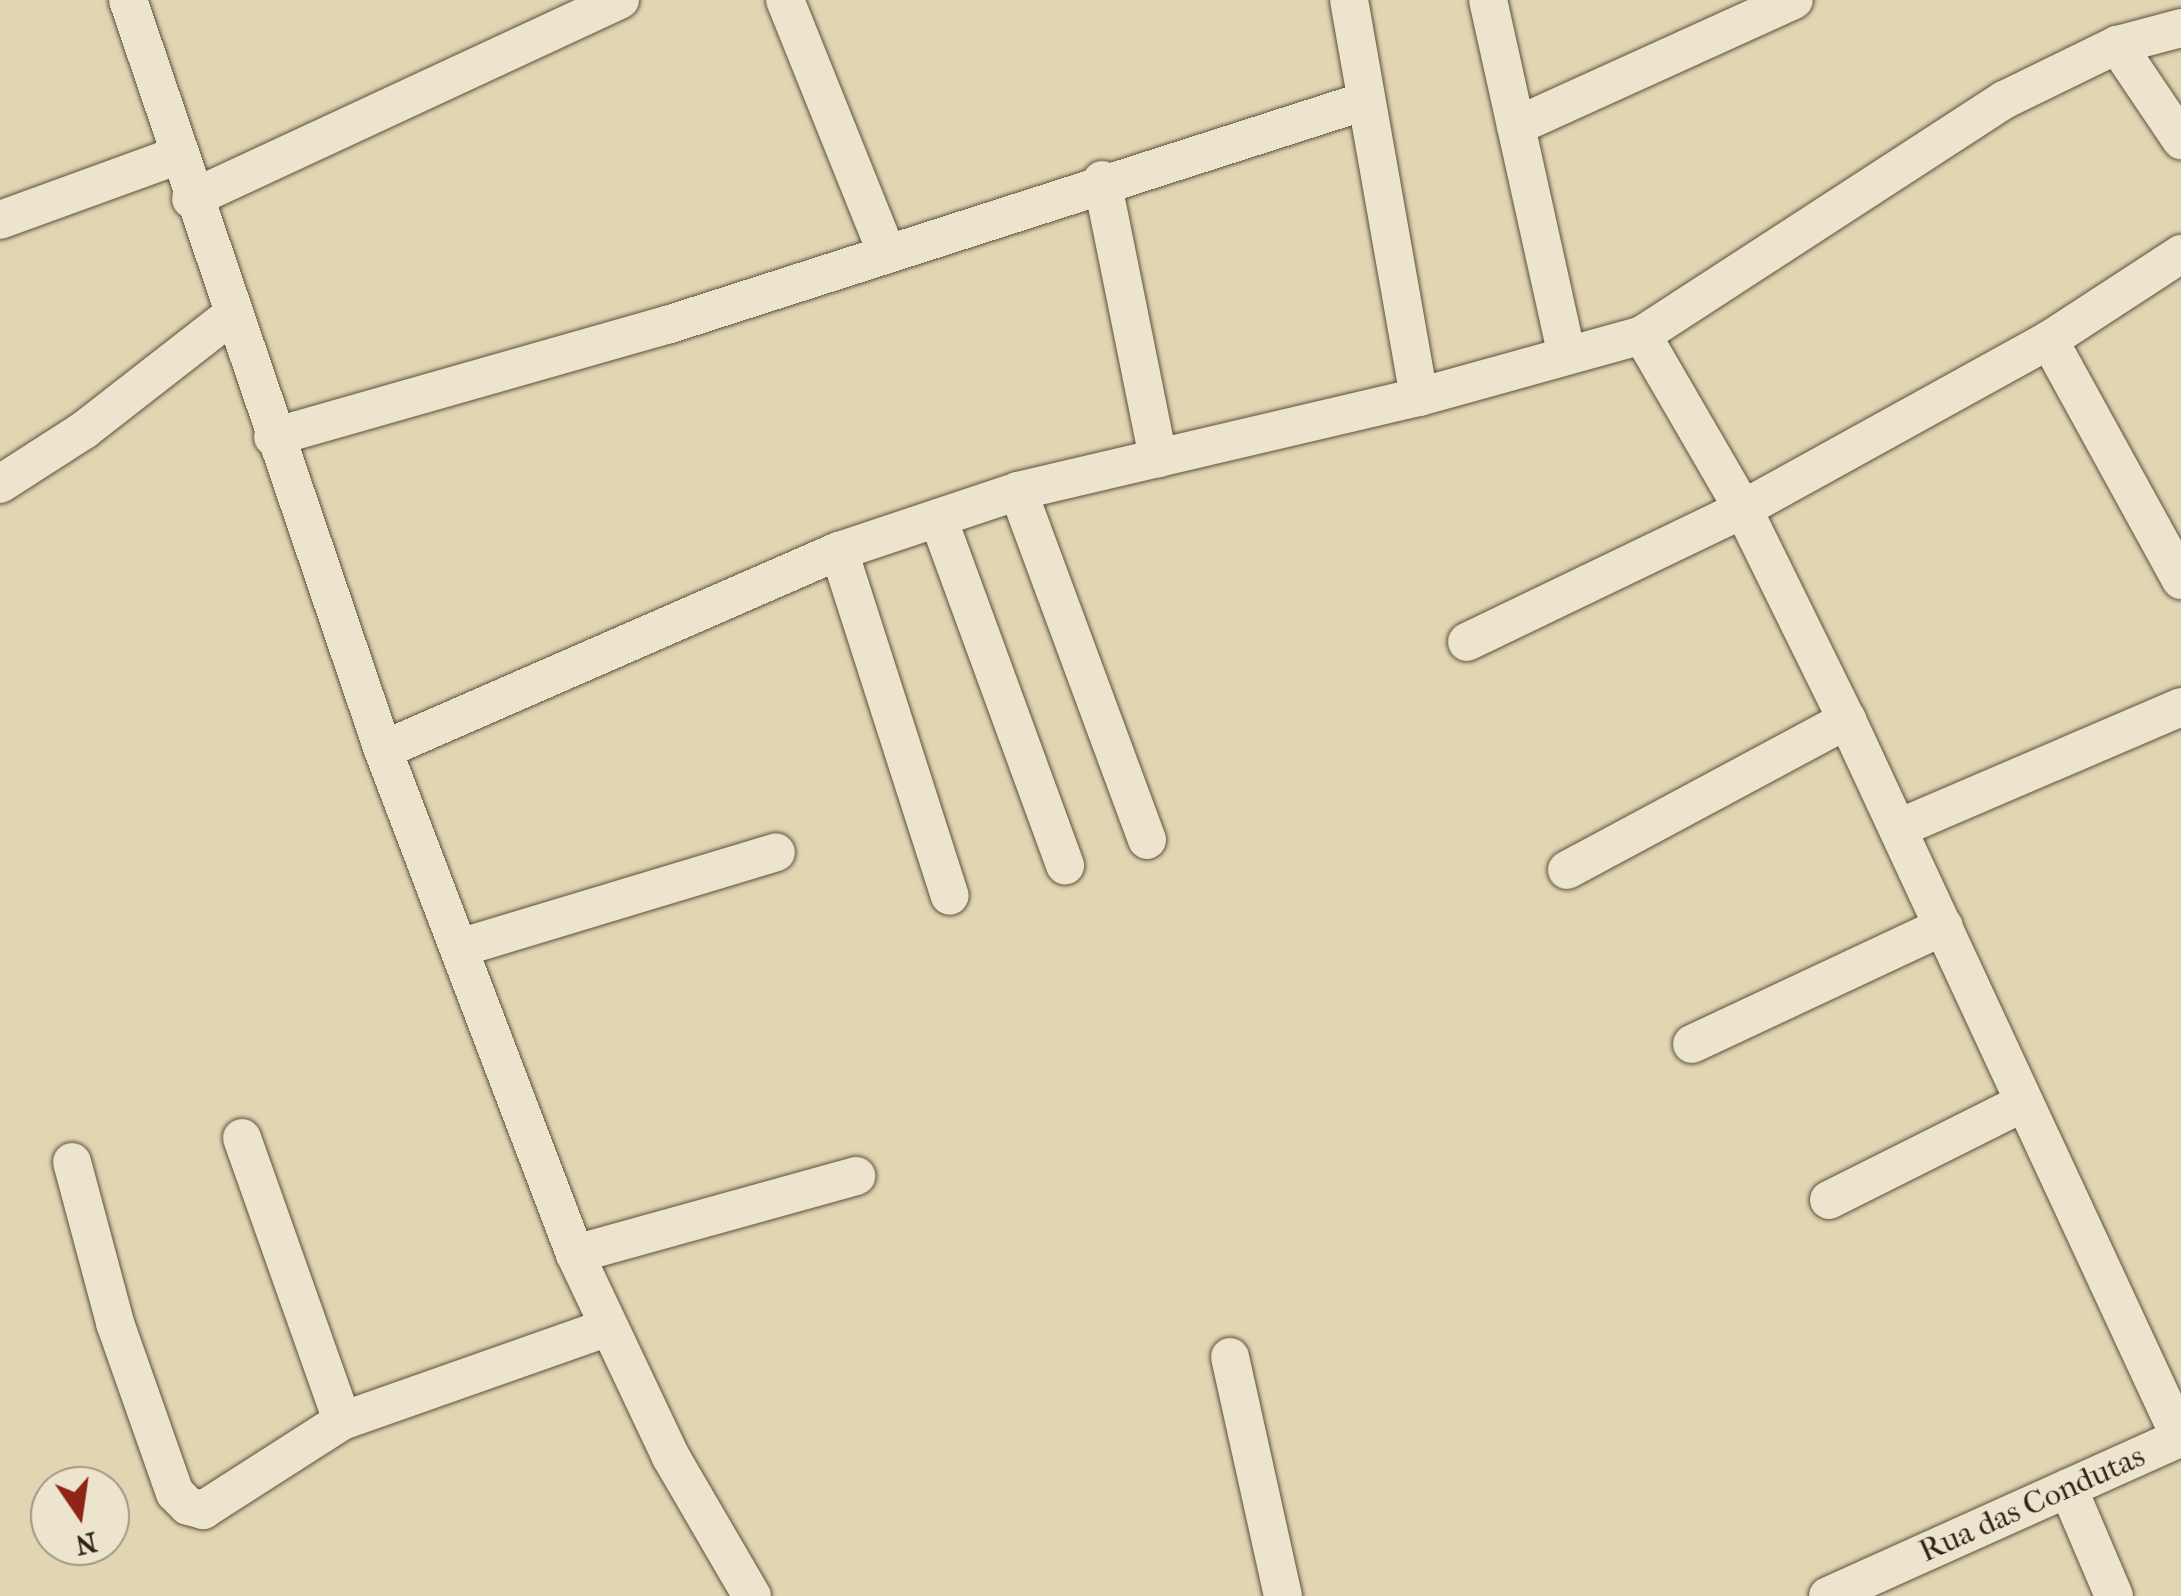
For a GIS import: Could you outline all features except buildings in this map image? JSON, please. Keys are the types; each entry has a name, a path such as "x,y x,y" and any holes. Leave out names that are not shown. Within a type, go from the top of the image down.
{"street":[{"path":"128,0 176,156 384,750 575,1254 606,1328 752,1596"},
{"path":"191,199 620,0"},
{"path":"785,0 886,250"},
{"path":"1350,0 1362,102 1418,397"},
{"path":"1488,0 1566,353"},
{"path":"1516,126 1794,0"},
{"path":"384,750 838,552 1018,491 1418,397 1642,335 2004,100 2117,45 2181,28"},
{"path":"2117,45 2181,140"},
{"path":"273,437 667,325 1102,180 1362,102"},
{"path":"0,220 176,156"},
{"path":"1102,180 1158,458"},
{"path":"1467,642 1743,509 2049,340 2181,254"},
{"path":"0,484 84,430 233,314"},
{"path":"1642,335 1743,509 1847,720 1944,926 2021,1104 2181,1437"},
{"path":"2049,340 2181,580"},
{"path":"1018,491 1147,840"},
{"path":"938,518 1065,865"},
{"path":"838,552 950,896"},
{"path":"1899,828 2181,707"},
{"path":"1567,870 1847,720"},
{"path":"458,948 776,852"},
{"path":"1692,1044 1944,926"},
{"path":"1829,1200 2021,1104"},
{"path":"242,1138 342,1421"},
{"path":"72,1162 116,1324 175,1493 188,1506 203,1510 342,1421 606,1328"},
{"path":"575,1254 856,1176"},
{"path":"1230,1357 1283,1596"},
{"name":"Rua das Condutas","path":"1828,1596 2181,1437"},
{"path":"2068,1488 2114,1596"}]}
